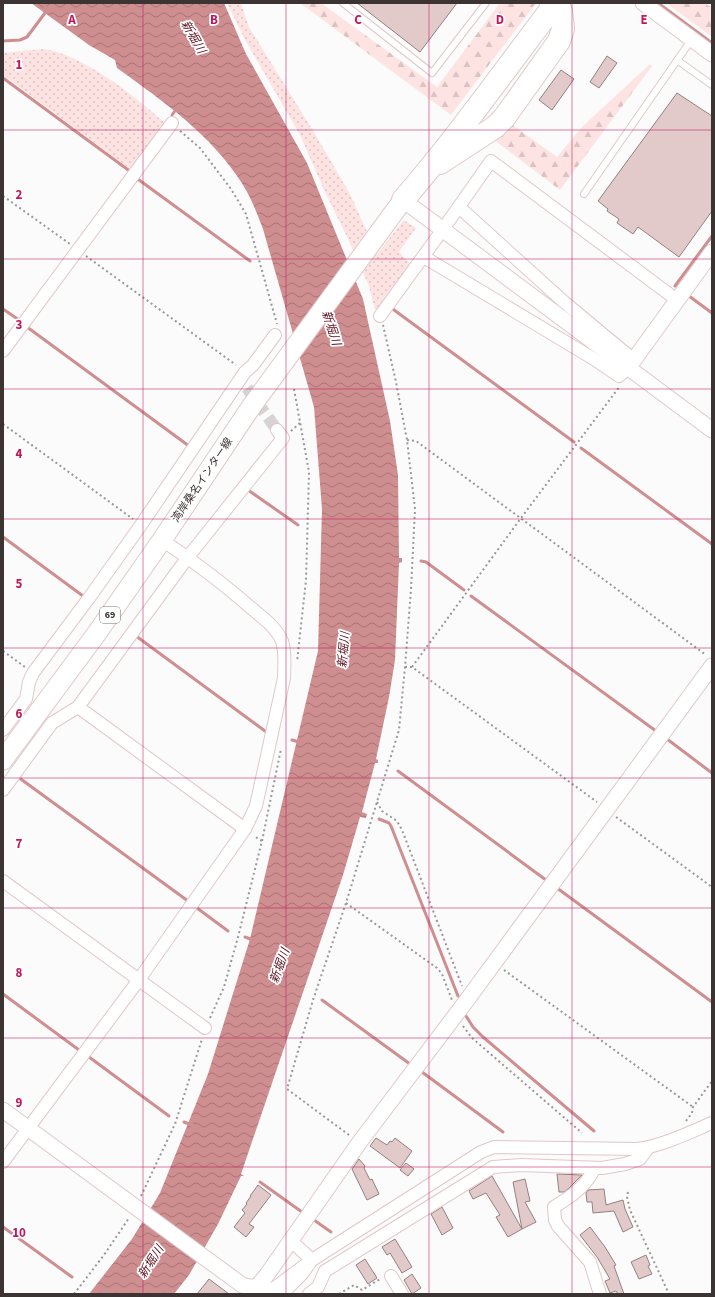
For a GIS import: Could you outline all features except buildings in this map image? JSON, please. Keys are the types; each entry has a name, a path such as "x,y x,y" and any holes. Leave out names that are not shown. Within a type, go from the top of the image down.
{"highway":[{"path":"429,170 446,132 529,22 558,5"},
{"path":"429,170 497,112 553,35 558,5"},
{"name":"69","path":"403,200 429,170"}],"main road":[{"name":"湾岸桑名インター線","path":"3,760 97,633 162,540 251,407 403,200"}],"street":[{"path":"643,3 712,54"},
{"path":"3,351 172,123"},
{"path":"448,222 491,161 677,300"},
{"path":"403,200 712,430"},
{"path":"459,206 564,302 629,356 628,368"},
{"path":"380,316 438,236"},
{"path":"424,257 594,359 619,376 628,368 712,252"},
{"path":"3,730 26,699 29,682 33,673 89,598 275,335"},
{"path":"3,790 52,723 78,707 188,557 283,438 277,430"},
{"path":"3,1162 138,981 245,829 256,806 284,678 285,661 282,641 271,625 235,594 188,557 162,540"},
{"path":"255,1290 359,1143 495,963 712,666"},
{"path":"78,707 245,829"},
{"path":"3,881 138,981 205,1028"},
{"path":"3,1110 213,1264 242,1284 255,1290 274,1289 312,1260 488,1149 494,1147 648,1148 712,1122"},
{"path":"308,1294 318,1287 325,1271 493,1167 521,1164 602,1168 625,1164 640,1159 648,1148"},
{"path":"595,1168 588,1181 581,1188 554,1208 555,1220 558,1226 590,1262 600,1294"},
{"path":"291,1241 312,1260"},
{"path":"282,1294 302,1274 312,1260"},
{"path":"391,1276 402,1294"}],"lane":[{"path":"343,3 432,74 486,3"},
{"path":"584,194 692,39"},
{"path":"677,60 712,85"}],"path":[{"path":"172,123 200,148 231,189 246,214 275,311 278,328 275,335"},
{"path":"3,196 78,250 244,380"},
{"path":"359,1143 287,1089 313,1000 346,903 399,730 411,589 415,509 407,440 396,382 380,316"},
{"path":"412,667 624,381 628,368"},
{"path":"294,389 309,472 306,580 297,662"},
{"path":"3,424 140,525"},
{"path":"407,440 416,441 712,659"},
{"path":"3,651 33,673"},
{"path":"405,667 412,667 712,887"},
{"path":"74,1294 104,1255 136,1207 175,1124 205,1028 224,987 262,841 282,744"},
{"path":"377,801 378,806 382,811 397,821 402,830 467,1000"},
{"path":"245,829 262,841"},
{"path":"495,963 693,1107"},
{"path":"692,1113 693,1107 712,1081"},
{"path":"628,1192 626,1197 629,1206 669,1294"},
{"path":"339,1294 354,1285 362,1290 390,1274 391,1276"}],"green space":[{"path":"227,3 241,3 249,27 350,194 377,254 404,220 416,228 399,252 412,266 380,308 375,310 369,286 300,135 244,38"},
{"path":"300,3 321,3 437,87 500,3 536,3 451,115"},
{"path":"666,3 705,3 712,8 712,37"},
{"path":"43,49 66,55 99,72 147,107 165,123 130,169 3,75 3,53"},
{"path":"650,64 652,66 560,190 493,139 507,121 557,157 583,126"}],"water":[{"name":"新堀川","path":"31,3 224,3 246,54 307,163 363,299 390,421 398,475 399,558 402,558 402,562 399,563 395,660 376,759 378,760 378,763 375,763 362,812 367,814 366,818 360,817 343,875 241,1174 244,1176 241,1176 218,1224 189,1275 174,1294 89,1294 132,1239 160,1193 208,1074 250,939 318,651 322,509 314,407 263,229 249,196 231,167 217,150 186,120 117,68 115,60 89,45"}],"waterway":[{"path":"3,41 20,40 27,37 45,13 45,3"},
{"path":"658,3 712,43"},
{"path":"3,78 131,172"},
{"path":"172,115 177,108"},
{"path":"135,177 250,261"},
{"path":"675,286 712,236"},
{"path":"689,296 712,313"},
{"path":"390,307 574,442"},
{"path":"3,309 19,320"},
{"path":"27,327 189,446"},
{"path":"581,448 712,544"},
{"path":"248,490 298,525"},
{"path":"3,537 83,596"},
{"path":"421,561 426,562 464,590"},
{"path":"471,596 656,731"},
{"path":"136,636 265,731"},
{"path":"667,739 712,773"},
{"path":"292,740 299,742"},
{"path":"398,771 546,880"},
{"path":"18,777 188,901"},
{"path":"379,819 389,823 391,826 458,996"},
{"path":"557,888 712,1002"},
{"path":"197,908 228,931"},
{"path":"245,937 253,940"},
{"path":"3,994 79,1050"},
{"path":"322,1000 410,1064"},
{"path":"466,1016 473,1027 483,1037 594,1131"},
{"path":"89,1057 169,1116"},
{"path":"422,1072 503,1132"},
{"path":"184,1122 192,1125"},
{"path":"260,1182 302,1212"},
{"path":"314,1220 331,1232"},
{"path":"3,1227 72,1277"}],"tunnel":[{"path":"247,388 277,430"}]}
